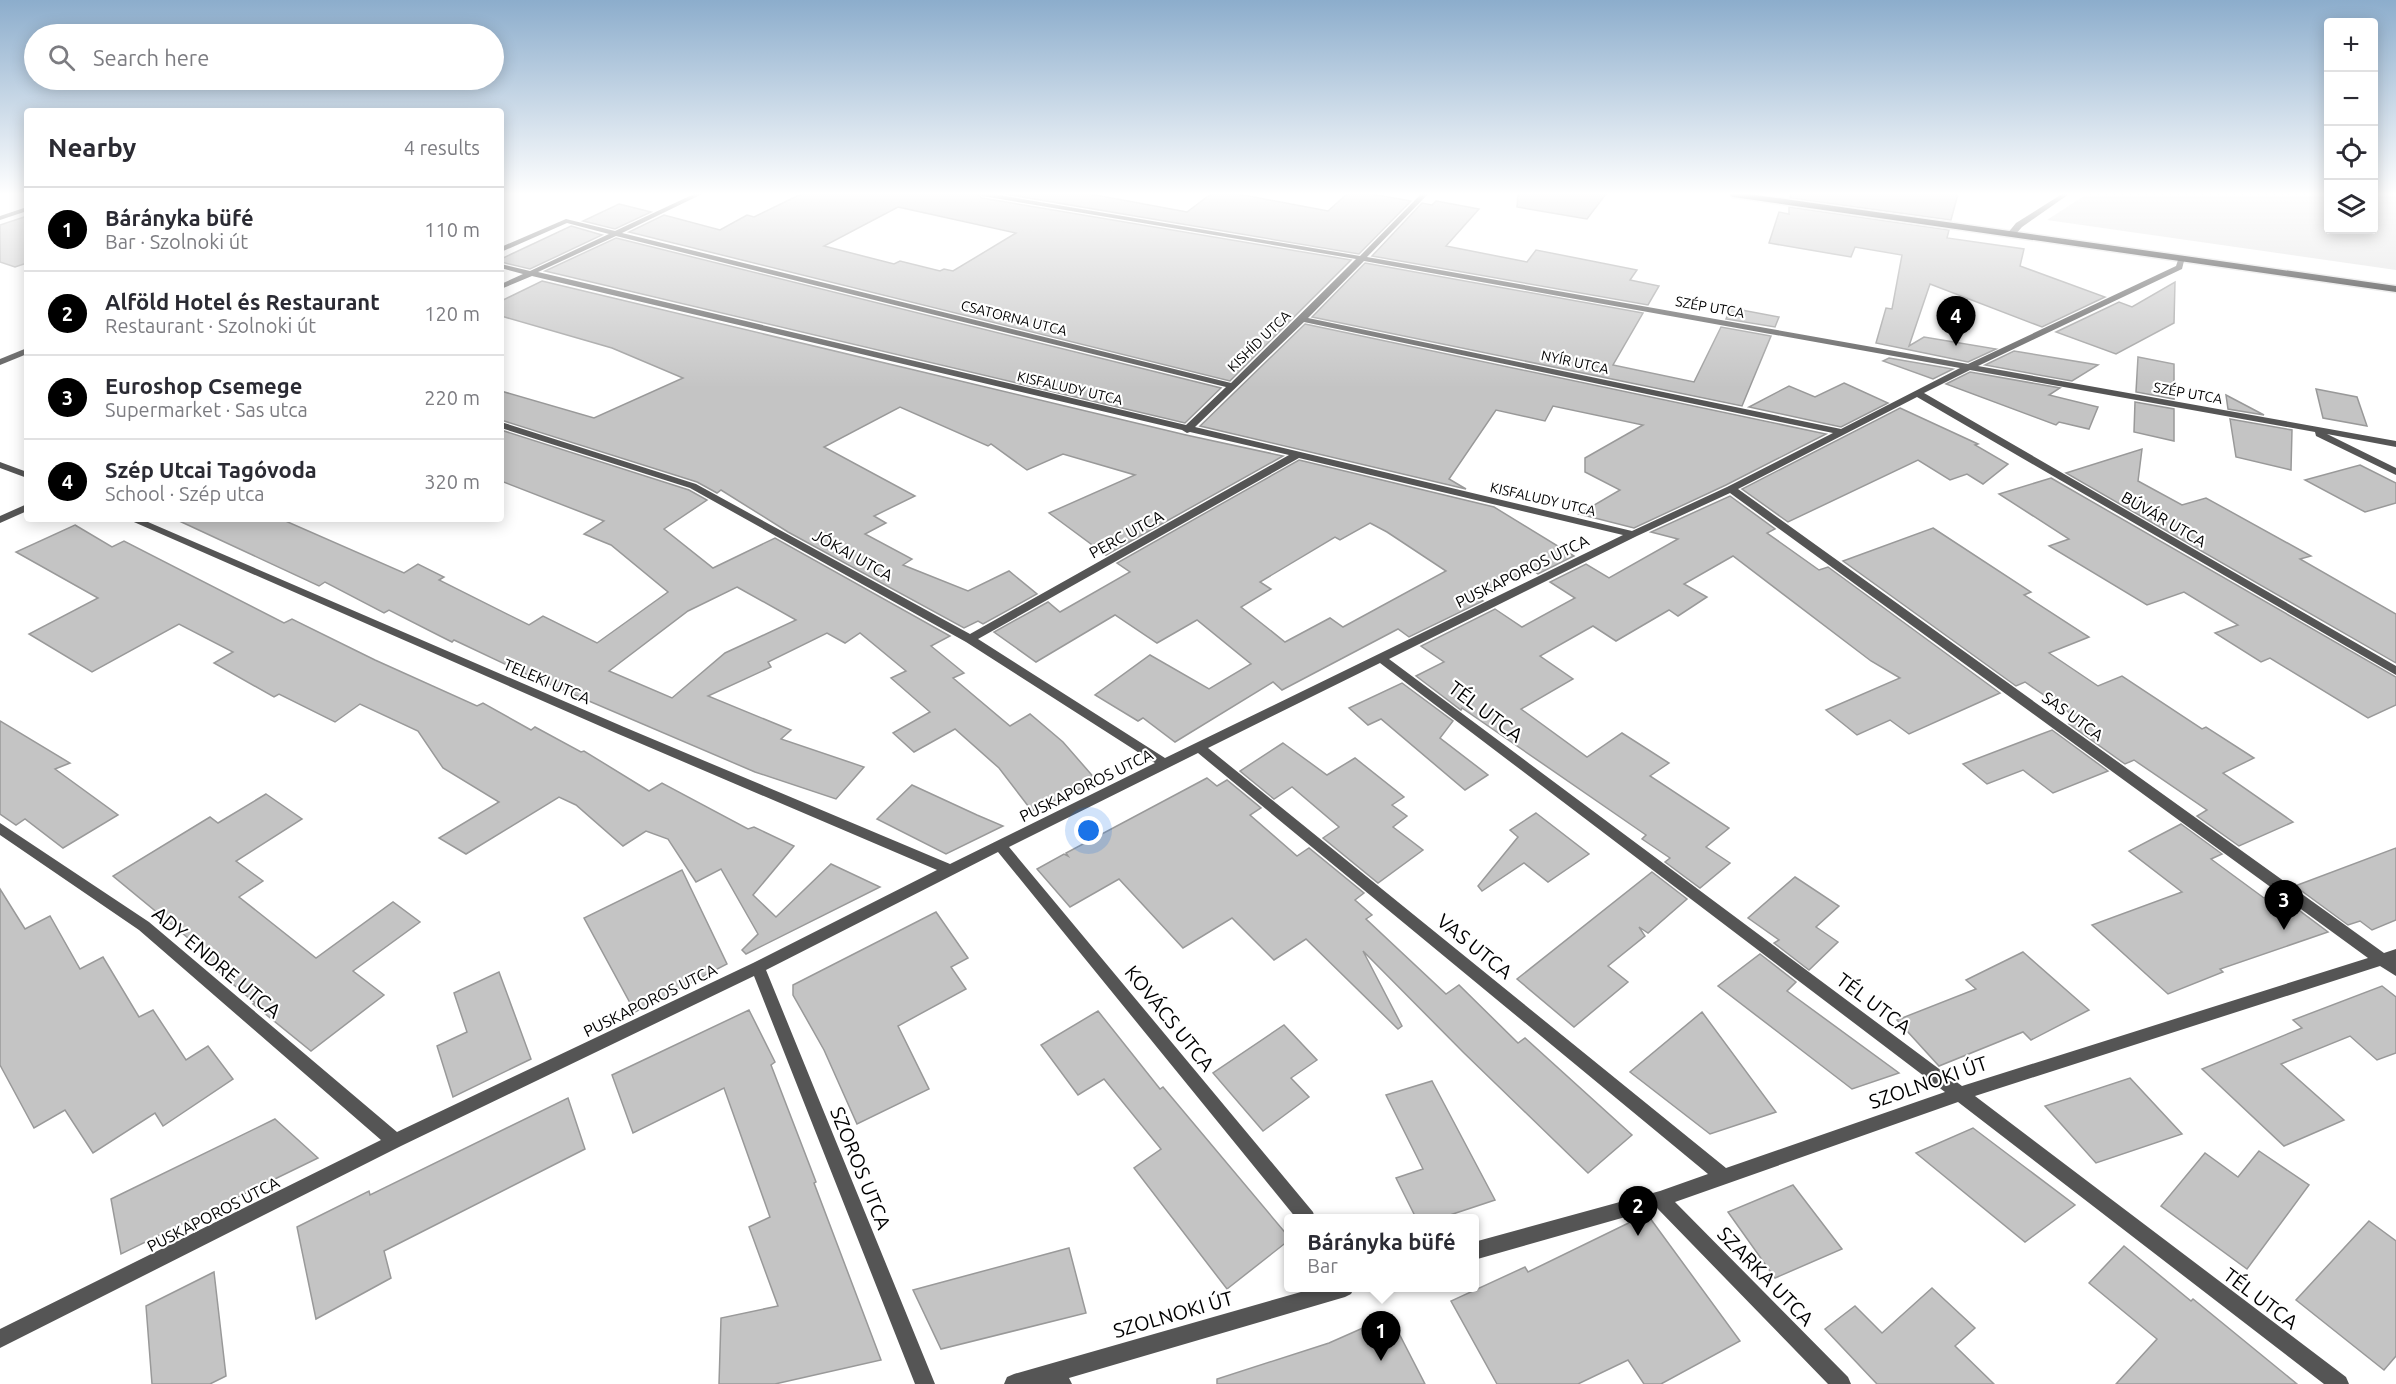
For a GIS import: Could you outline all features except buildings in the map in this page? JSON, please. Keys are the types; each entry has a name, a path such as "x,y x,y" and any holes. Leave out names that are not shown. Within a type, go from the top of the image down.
{"main road":[{"path":"2182,259 2396,289"}],"street":[{"path":"504,286 559,259"},
{"name":"CSATORNA UTCA","path":"721,259 1232,387"},
{"name":"KISHÍD UTCA","path":"1187,430 1302,319 1360,259"},
{"name":"SZÉP UTCA","path":"1364,259 2396,444"},
{"name":"PUSKAPOROS UTCA","path":"0,1339 395,1142 758,967 1000,845 1633,534 1731,489 1917,393 2180,267 2182,259"},
{"name":"KISFALUDY UTCA","path":"504,267 1633,534"},
{"name":"NYÍR UTCA","path":"1302,319 1842,432"},
{"path":"0,362 24,352"},
{"name":"BÚVÁR UTCA","path":"1917,393 2396,671"},
{"name":"JÓKAI UTCA","path":"504,426 693,486 970,639 1165,764"},
{"path":"2307,429 2396,472"},
{"name":"PERC UTCA","path":"970,639 1297,455"},
{"path":"0,465 24,474"},
{"name":"SAS UTCA","path":"1731,489 2389,958 2396,970"},
{"path":"0,520 24,508"},
{"name":"TELEKI UTCA","path":"139,522 950,870"},
{"name":"TÉL UTCA","path":"1382,659 1960,1094 2339,1384"},
{"name":"VAS UTCA","path":"1200,748 1723,1176"},
{"name":"ADY ENDRE UTCA","path":"0,828 144,926 395,1142"},
{"name":"KOVÁCS UTCA","path":"1000,845 1304,1214"},
{"name":"SZOLNOKI ÚT","path":"1479,1250 1660,1198 1960,1094 2389,958"},
{"name":"SZOROS UTCA","path":"758,967 925,1384"},
{"name":"SZARKA UTCA","path":"1660,1198 1841,1384"},
{"name":"SZOLNOKI ÚT","path":"1014,1384 1056,1379 1329,1292"}],"shaded area":[{"path":"2316,259 2396,259 2396,270"}],"place":[{"name":"Szép Utcai Tagóvoda","path":"1956,346"},
{"name":"Euroshop Csemege","path":"2284,930"},
{"name":"Alföld Hotel és Restaurant","path":"1638,1236"},
{"name":"Bárányka büfé","path":"1381,1361"}]}
